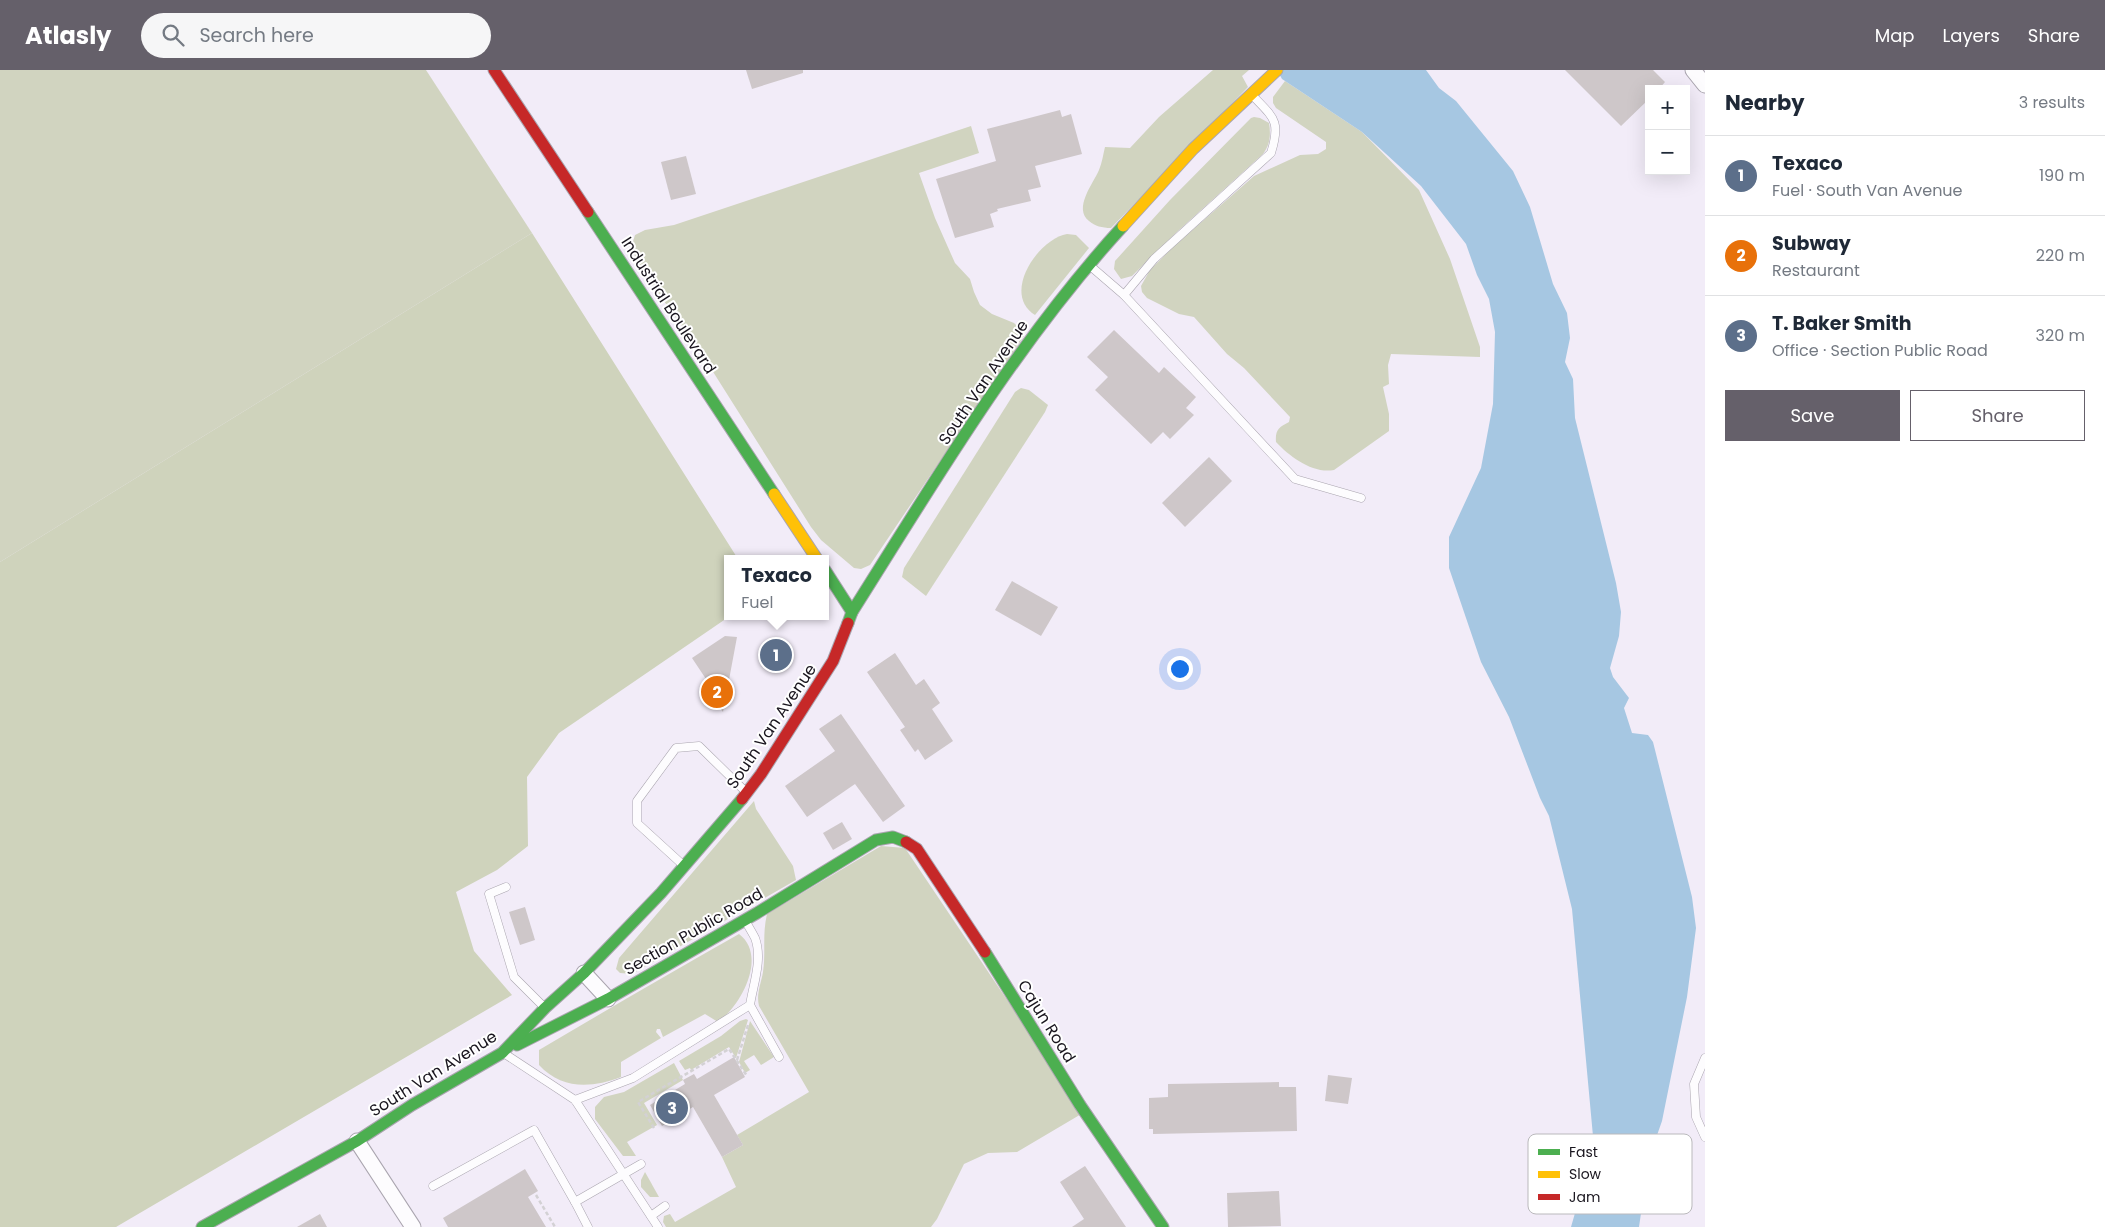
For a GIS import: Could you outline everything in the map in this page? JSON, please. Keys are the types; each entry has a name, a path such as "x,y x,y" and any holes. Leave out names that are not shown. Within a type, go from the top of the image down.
{"main road":[{"name":"Industrial Boulevard","path":"494,70 814,555"},
{"name":"South Van Avenue","path":"202,1227 357,1140 412,1105 502,1053 545,1008 584,972 684,867 747,793 833,661 852,612 995,387 1045,319 1088,264 1193,149 1273,74"},
{"path":"829,576 852,612"},
{"name":"Section Public Road","path":"502,1053 608,1000 876,840 889,836 898,838"},
{"name":"Cajun Road","path":"898,838 917,849 993,964 1080,1105 1163,1227"}],"street":[{"path":"1693,70 1705,85"},
{"path":"584,972 608,1000"},
{"path":"357,1140 413,1227"}],"lane":[{"path":"1124,295 1154,259 1272,153 1276,137 1275,119 1251,95"},
{"path":"1088,264 1124,295 1295,479 1361,498"},
{"path":"684,867 637,823 637,801 676,748 699,746 747,793"},
{"path":"506,888 489,894 514,977 545,1008"},
{"path":"745,919 755,940 757,958 751,1008 779,1057"},
{"path":"575,1100 633,1078 751,1008"},
{"path":"502,1053 575,1100 658,1227"},
{"path":"1705,1058 1694,1084 1696,1117 1705,1137"},
{"path":"433,1186 534,1130 588,1227"},
{"path":"575,1202 641,1164"},
{"path":"651,1216 665,1206"}],"path":[{"path":"737,1061 751,1008"},
{"path":"654,1128 638,1102 729,1048 747,1076"},
{"path":"536,1195 555,1227"}],"green space":[{"path":"0,70 426,70 532,233 0,562"},
{"path":"1213,70 1249,70 1242,76 1248,87 1111,228 1105,228 1089,221 1083,210 1084,203 1100,167 1105,147 1130,148 1159,117"},
{"path":"1285,81 1362,132 1419,190 1450,259 1480,347 1480,357 1391,354 1388,365 1389,384 1383,387 1389,414 1389,431 1334,470 1326,471 1310,467 1295,459 1276,442 1277,432 1280,427 1289,422 1290,417 1244,368 1227,354 1194,317 1179,314 1147,298 1142,292 1141,286 1150,270 1172,248 1254,176 1300,155 1318,154 1326,149 1326,142 1276,108 1273,103 1273,97"},
{"path":"1254,117 1269,123 1269,140 1263,154 1178,231 1132,276 1121,279 1114,269 1115,261 1170,200"},
{"path":"971,126 979,153 919,173 935,218 955,263 970,279 980,305 992,314 1014,323 1024,336 870,565 861,569 854,568 821,540 811,527 698,348 637,264 632,245 635,235 645,230 674,225"},
{"path":"532,233 735,555 724,555 724,620 559,733 527,777 528,846 497,870 456,892 474,951 512,995 116,1227 0,1227 0,562"},
{"path":"1067,234 1076,235 1089,248 1035,315 1025,306 1022,294 1027,268 1045,246 1056,238"},
{"path":"1021,388 1029,390 1048,405 1045,412 926,596 902,577 904,568 1015,392"},
{"path":"754,801 756,809 793,866 796,880 632,974 620,973 616,969 619,958"},
{"path":"881,846 905,848 1083,1113 1017,1152 988,1153 964,1164 937,1219 931,1227 666,1227 663,1222 664,1216 670,1214 675,1222 736,1187 722,1157 743,1145 737,1135 809,1092 758,1002 763,972 767,914"},
{"path":"739,934 747,943 751,955 748,980 735,1005 718,1022 705,1014 663,1037 660,1029 657,1029 656,1032 661,1038 621,1062 621,1077 610,1081 588,1085 567,1083 557,1079 539,1065 539,1050"},
{"path":"746,1019 748,1020 736,1058 729,1047 691,1070 690,1068 685,1070 679,1061"},
{"path":"750,1021 774,1057 761,1065 754,1055 744,1061 750,1070 745,1073 739,1062"},
{"path":"674,1063 683,1080 644,1103 657,1125 627,1142 636,1156 623,1156 595,1119 595,1107 604,1097 624,1092"},
{"path":"645,1172 659,1197 650,1197 641,1187 641,1180"}],"water":[{"path":"1277,70 1426,70 1439,88 1456,101 1513,171 1530,207 1553,284 1567,313 1570,338 1565,362 1573,379 1575,418 1616,583 1621,612 1619,636 1610,668 1613,677 1629,698 1624,708 1632,733 1648,735 1653,742 1692,897 1696,928 1687,997 1662,1121 1657,1134 1593,1134 1572,909 1549,816 1540,798 1509,717 1481,662 1449,568 1449,537 1481,468 1493,404 1495,332 1489,299 1477,275 1466,244 1421,186 1362,132 1282,79"},
{"path":"1575,1214 1641,1214 1639,1227 1571,1227"}],"building":[{"path":"746,70 803,70 803,73 752,89"},
{"path":"1565,70 1653,70 1665,82 1662,85 1645,85 1645,103 1621,126"},
{"path":"1060,110 1062,117 1071,114 1082,154 1035,166 1041,187 1028,190 1031,201 997,209 998,211 990,214 994,227 955,238 936,179 996,161 987,129"},
{"path":"686,156 696,194 671,200 661,162"},
{"path":"1114,330 1159,373 1164,367 1196,397 1186,408 1194,415 1170,439 1163,432 1151,444 1095,390 1108,377 1087,357"},
{"path":"1209,457 1232,481 1185,527 1162,503"},
{"path":"1012,581 1058,607 1041,636 995,610"},
{"path":"725,636 737,637 723,712 705,689 710,685 692,658"},
{"path":"895,653 916,685 924,679 940,703 932,709 953,741 925,760 918,749 915,752 900,730 905,727 867,672"},
{"path":"841,714 905,806 883,822 855,784 807,817 785,786 835,751 819,729"},
{"path":"842,822 852,839 833,850 823,833"},
{"path":"525,907 535,940 520,945 509,912"},
{"path":"734,1057 745,1077 714,1095 743,1145 722,1157 693,1107 662,1126 650,1105 685,1084 683,1080 694,1074 697,1079"},
{"path":"1328,1075 1352,1078 1348,1104 1325,1101"},
{"path":"1279,1082 1279,1087 1296,1087 1297,1131 1153,1134 1153,1129 1149,1129 1149,1098 1168,1097 1168,1084"},
{"path":"1085,1166 1126,1227 1072,1227 1084,1219 1060,1182"},
{"path":"525,1169 538,1191 528,1197 546,1227 448,1227 443,1218"},
{"path":"1279,1191 1281,1226 1228,1227 1227,1193"},
{"path":"320,1214 327,1227 297,1227"}],"traffic: fast":[{"path":"588,212 774,494"},
{"path":"848,623 852,612 946,462 1012,364 1047,317 1123,226"},
{"path":"829,576 852,612"},
{"path":"202,1227 357,1141 412,1105 502,1053 545,1008 584,973 661,893 742,799"},
{"path":"517,1045 608,999 757,913 876,840 893,837 906,842"},
{"path":"985,952 1080,1105 1163,1227"}],"traffic: slow":[{"path":"1123,226 1193,149 1277,70"},
{"path":"774,494 814,555"}],"traffic: jam":[{"path":"494,70 588,212"},
{"path":"742,799 761,774 833,661 848,623"},
{"path":"906,842 917,849 985,952"}],"place":[{"name":"Texaco","path":"776,655"},
{"name":"Subway","path":"717,692"},
{"name":"T. Baker Smith","path":"672,1108"}]}
